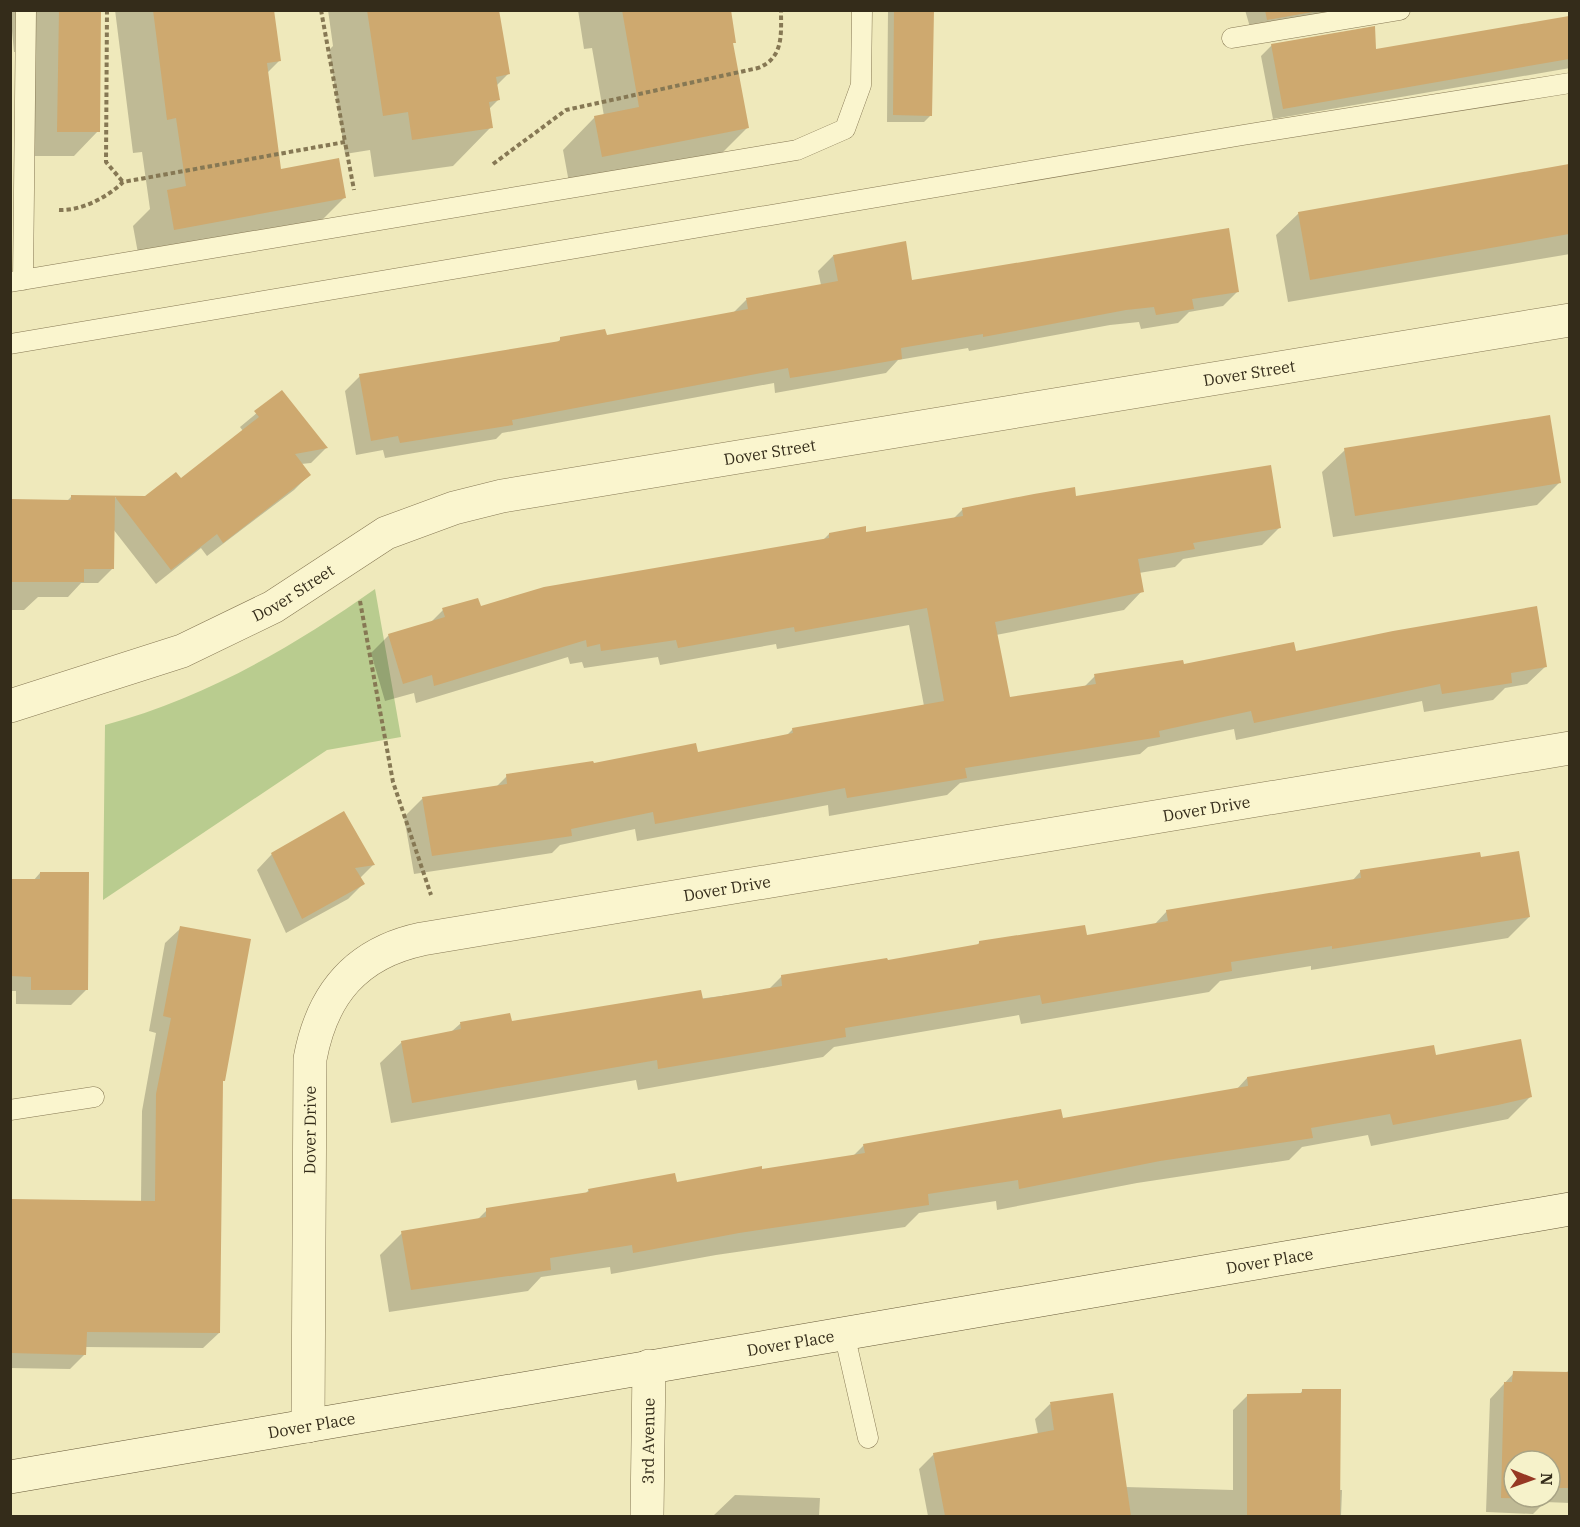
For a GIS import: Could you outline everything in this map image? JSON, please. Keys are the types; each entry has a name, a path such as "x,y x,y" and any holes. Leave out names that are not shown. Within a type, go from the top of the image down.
{"street":[{"name":"Dover Street","path":"10,706 134,669 201,643 273,607 386,533 454,508 502,496 1569,320"},
{"name":"Dover Drive","path":"308,1426 310,1059 315,1030 336,990 351,973 384,950 434,937 1569,748"},
{"name":"Dover Place","path":"10,1477 1569,1209"},
{"name":"3rd Avenue","path":"646,1516 649,1366"}],"lane":[{"path":"26,10 24,209 17,281 797,150 845,129 861,85 862,10"},
{"path":"1232,38 1400,10"},
{"path":"10,344 1232,137 1569,83"},
{"path":"10,1110 94,1096"},
{"path":"844,1334 868,1438"}],"path":[{"path":"107,10 106,162 123,182"},
{"path":"321,10 356,199"},
{"path":"483,169 566,110 770,64 781,45 781,10"},
{"path":"24,209 68,210 110,195 123,182 345,142"},
{"path":"360,600 393,782 431,895"}],"green space":[{"path":"375,589 401,737 327,750 103,900 105,725 178,701 246,669 279,651"}],"building":[{"path":"59,10 101,10 100,132 57,132"},
{"path":"153,10 274,10 281,61 267,63 281,169 339,158 346,198 174,230 167,190 186,186 176,118 167,120"},
{"path":"367,10 499,10 510,74 496,77 500,100 489,102 493,128 412,140 408,112 383,116"},
{"path":"622,10 731,10 736,43 733,43 749,128 602,157 594,116 639,107"},
{"path":"894,10 934,10 932,116 893,115"},
{"path":"1265,10 1324,10 1267,20"},
{"path":"1569,16 1569,59 1283,109 1271,44 1375,26 1376,49"},
{"path":"1569,164 1569,234 1310,280 1298,212"},
{"path":"1229,228 1239,292 1192,299 1194,309 1156,315 1154,307 1126,310 983,337 983,334 901,348 902,359 790,378 788,368 512,420 513,425 400,443 398,436 371,441 359,374 560,341 560,337 605,329 607,335 748,309 746,298 838,281 833,255 906,241 912,280"},
{"path":"282,390 328,448 295,454 311,475 223,543 217,534 171,570 115,497 114,569 84,569 84,582 10,582 10,499 71,500 71,495 145,496 176,472 181,478 259,417 254,411"},
{"path":"1550,415 1561,483 1355,516 1344,448"},
{"path":"1271,465 1281,528 1193,543 1195,549 1138,559 1144,592 995,622 1010,697 1096,684 1094,674 1183,660 1184,664 1294,642 1296,651 1393,631 1537,606 1547,667 1511,673 1512,683 1442,694 1440,684 1254,723 1251,711 1159,731 1160,737 965,768 967,778 847,798 845,788 655,824 653,812 571,829 572,836 432,856 422,797 507,784 506,774 593,761 594,763 696,743 698,752 793,733 792,728 944,701 927,608 795,632 794,627 678,648 676,640 601,651 600,644 587,647 586,640 434,686 432,675 403,684 388,634 445,617 442,608 478,598 481,606 544,587 829,538 829,533 866,526 866,532 963,516 962,508 1034,494 1075,487 1076,496"},
{"path":"344,811 375,865 355,868 365,884 302,919 271,853"},
{"path":"1519,851 1530,917 1332,949 1332,946 1231,962 1232,971 1042,1004 1040,995 845,1028 846,1037 658,1069 657,1060 412,1103 401,1041 461,1029 460,1022 510,1013 512,1021 701,990 703,999 782,986 781,975 887,958 888,960 979,944 979,941 1085,925 1087,935 1168,921 1166,910 1361,878 1360,870 1480,852 1481,857"},
{"path":"40,872 89,872 88,990 31,990 31,977 10,976 10,879 40,879"},
{"path":"180,926 251,939 225,1081 223,1081 220,1333 87,1332 86,1355 10,1353 10,1199 155,1201 156,1094 171,1018 163,1016"},
{"path":"1521,1039 1532,1097 1498,1105 1393,1125 1390,1114 1311,1128 1313,1138 1160,1161 1019,1189 1018,1180 928,1194 929,1205 739,1233 633,1253 632,1245 550,1258 551,1270 411,1290 401,1231 486,1217 486,1208 589,1192 588,1189 675,1173 677,1182 762,1166 762,1169 865,1153 863,1144 1061,1109 1063,1118 1248,1086 1247,1077 1434,1045 1436,1055"},
{"path":"1513,1371 1569,1372 1569,1488 1562,1488 1562,1449 1502,1449 1504,1382 1512,1382"},
{"path":"1302,1389 1341,1389 1340,1516 1247,1516 1247,1394 1302,1393"},
{"path":"1113,1393 1131,1516 945,1516 933,1453 1054,1430 1050,1402"}]}
